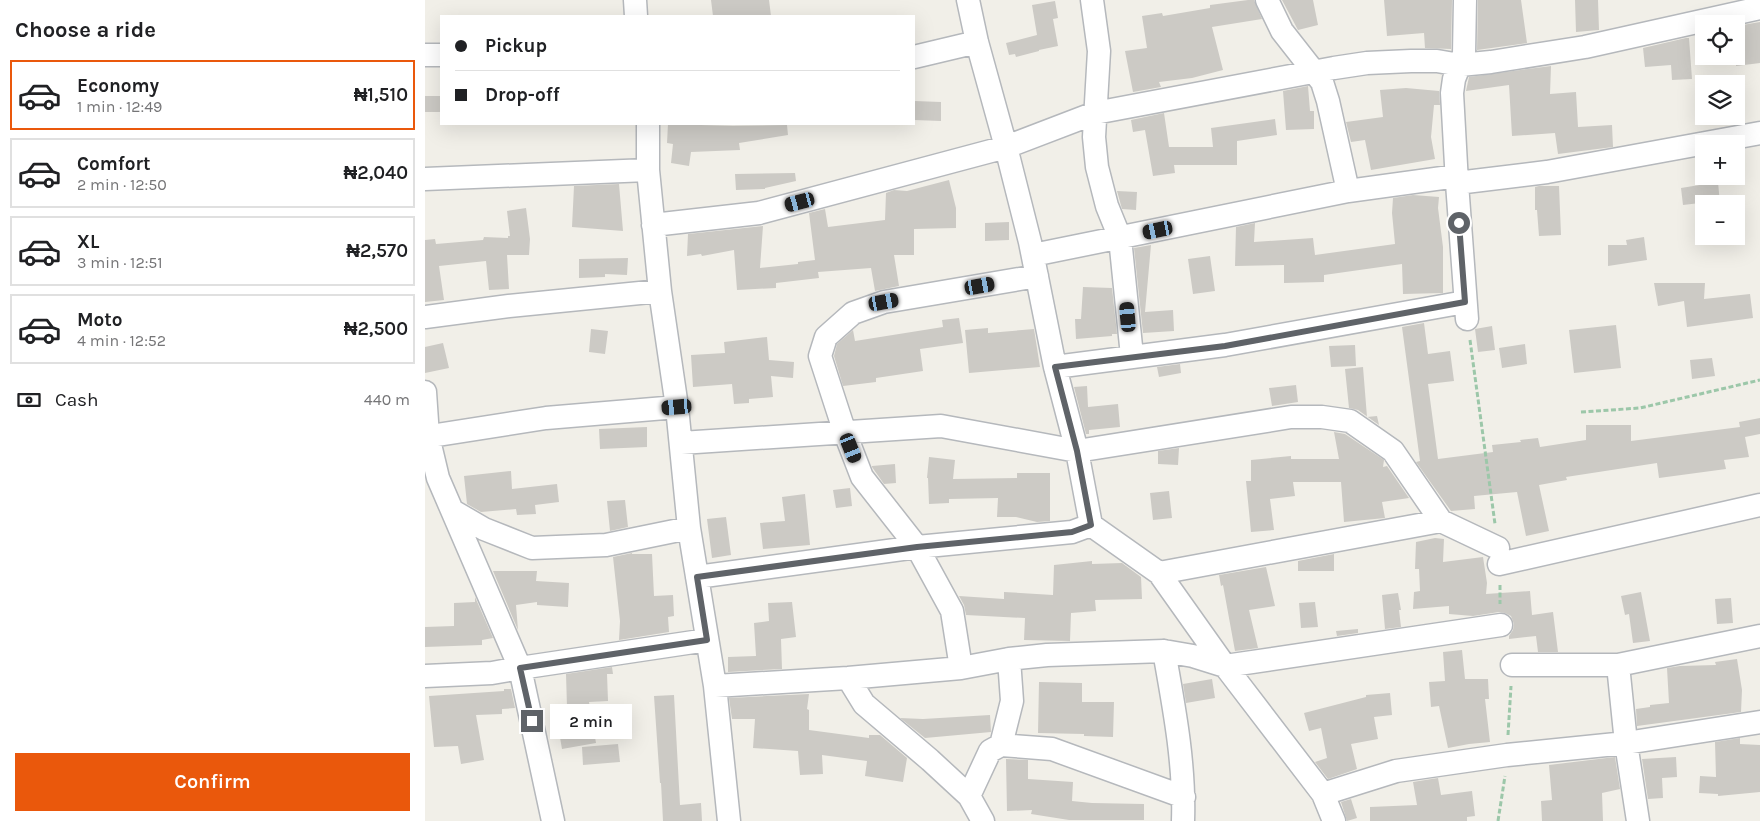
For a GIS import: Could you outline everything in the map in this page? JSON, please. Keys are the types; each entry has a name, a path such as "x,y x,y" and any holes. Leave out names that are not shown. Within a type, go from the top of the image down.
{"street":[{"path":"635,0 636,15"},
{"path":"968,0 977,42 1006,147 1035,266 1055,367 1077,451 1091,525 1159,573 1225,666 1323,794 1334,821"},
{"path":"1092,0 1099,51 1094,137 1097,167 1107,206 1120,238 1132,356"},
{"path":"1267,0 1282,31 1322,82 1329,101 1348,190"},
{"path":"1055,367 1225,346 1466,311 1452,93 1454,79 1465,54 1465,0"},
{"path":"653,225 759,212 1006,147 1095,113 1314,71 1367,63 1437,62 1460,65 1585,48 1723,8 1760,8"},
{"path":"915,57 977,42"},
{"path":"425,56 440,55"},
{"path":"648,125 648,170 660,291 677,407 689,528 715,686 729,821"},
{"path":"961,668 952,611 917,547 862,477 845,433 820,356 827,337 853,313 884,302 1035,266 1120,238 1348,190 1547,172 1760,133"},
{"path":"425,179 648,170"},
{"path":"425,318 509,306 660,291"},
{"path":"425,392 427,436 438,478 520,668 553,821"},
{"path":"427,436 546,418 677,407"},
{"path":"681,443 941,426 1077,451 1291,418 1323,416 1350,421 1393,451 1441,521 1499,556 1760,505"},
{"path":"453,511 484,528 532,548 606,545 689,528"},
{"path":"1159,573 1441,521"},
{"path":"697,577 917,547 1072,532 1091,525"},
{"path":"715,686 849,678 961,668 1009,659 1047,655 1164,651 1193,656 1225,666 1501,624"},
{"path":"1512,664 1618,665 1760,636"},
{"path":"425,676 492,673 707,640"},
{"path":"1164,651 1177,722 1184,797 1183,821"},
{"path":"1001,745 1012,701 1009,659"},
{"path":"1618,665 1626,743 1638,821"},
{"path":"849,678 864,704 969,796 983,821"},
{"path":"1323,794 1396,771 1507,754 1626,743 1760,722"},
{"path":"969,796 990,751 1001,745 1052,748 1184,797"}],"path":[{"path":"1581,412 1640,408 1760,380"}],"building":[{"path":"711,0 769,0 771,15 713,15"},
{"path":"1254,0 1262,19 1212,27 1223,70 1192,78 1159,82 1161,87 1133,92 1125,51 1147,48 1142,16 1162,13 1163,16 1210,8 1210,5"},
{"path":"1282,0 1313,0 1318,25 1298,30"},
{"path":"1384,0 1452,0 1451,49 1425,48 1424,33 1387,36"},
{"path":"1478,0 1521,0 1527,43 1477,50"},
{"path":"1575,0 1598,0 1599,30 1576,32"},
{"path":"1055,1 1058,18 1053,19 1058,46 1016,57 1015,54 1009,55 1006,43 1037,35 1032,5"},
{"path":"1760,22 1760,63 1745,65 1745,25"},
{"path":"1689,38 1692,79 1672,80 1671,65 1645,67 1643,48"},
{"path":"1551,66 1550,94 1576,92 1578,127 1612,125 1613,147 1558,154 1555,133 1512,136 1509,85 1466,91 1469,77"},
{"path":"1308,86 1310,111 1314,111 1314,129 1286,130 1283,91"},
{"path":"1406,88 1439,91 1440,105 1434,105 1431,137 1435,159 1371,170 1365,140 1351,142 1346,122 1383,117 1380,90"},
{"path":"425,96 440,96 440,112 425,112"},
{"path":"915,101 941,102 941,121 915,120"},
{"path":"1164,113 1169,147 1213,147 1211,128 1275,119 1277,135 1237,141 1237,165 1174,165 1175,173 1153,176 1145,130 1133,132 1131,120"},
{"path":"668,125 787,125 788,135 739,143 740,150 691,152 689,166 671,163 673,144 667,143"},
{"path":"795,173 796,181 765,189 736,190 735,174"},
{"path":"949,180 956,208 956,228 914,229 914,255 894,255 899,286 875,291 871,268 818,272 819,278 776,283 776,288 737,290 734,250 702,256 701,254 687,256 688,234 763,226 760,268 798,264 798,262 815,260 809,213 825,209 828,227 885,220 886,193 894,190 907,191"},
{"path":"619,184 623,231 572,227 574,186"},
{"path":"1700,185 1718,185 1719,195 1695,195 1695,204 1683,205 1681,188"},
{"path":"1559,186 1561,235 1539,236 1537,210 1535,210 1535,187"},
{"path":"1117,191 1137,192 1136,210 1122,209"},
{"path":"1413,195 1439,197 1438,208 1443,247 1443,293 1403,294 1402,264 1324,275 1324,282 1284,283 1284,265 1235,266 1236,227 1255,223 1254,242 1313,238 1315,255 1395,244 1392,213 1393,198"},
{"path":"526,208 530,239 529,255 507,255 509,289 489,290 486,261 439,266 444,300 425,302 425,240 435,239 436,244 483,240 484,237 508,238 510,236 507,211"},
{"path":"1009,222 1009,240 985,241 985,223"},
{"path":"1644,237 1647,260 1608,266 1608,245 1627,245 1626,240"},
{"path":"1151,245 1145,312 1173,310 1174,331 1143,333 1134,248"},
{"path":"1210,256 1215,291 1193,294 1188,259"},
{"path":"628,258 627,275 605,274 605,277 579,278 579,259"},
{"path":"1654,283 1705,283 1704,299 1750,294 1753,318 1687,327 1684,301 1658,306"},
{"path":"1083,287 1112,288 1117,334 1076,339 1075,319 1081,319"},
{"path":"959,318 963,343 920,349 923,371 876,378 876,382 843,386 834,356 837,344 853,330 855,341 943,327 942,320"},
{"path":"1424,323 1428,354 1450,351 1454,381 1428,384 1438,459 1493,452 1492,445 1521,442 1520,440 1538,438 1540,447 1586,440 1586,425 1631,425 1631,441 1740,427 1739,422 1760,418 1760,434 1745,437 1749,457 1724,460 1726,469 1659,478 1657,463 1566,477 1567,480 1539,485 1549,531 1526,536 1517,492 1474,496 1475,509 1451,511 1416,462 1420,461 1402,327"},
{"path":"1616,325 1621,368 1574,373 1569,330"},
{"path":"1492,326 1495,350 1478,352 1475,329"},
{"path":"988,328 988,333 1034,329 1040,367 969,373 965,330"},
{"path":"591,329 608,331 605,354 589,352"},
{"path":"767,337 769,360 794,362 793,378 771,376 773,397 749,399 749,403 734,404 732,384 693,387 691,355 725,353 724,342"},
{"path":"443,343 449,368 425,373 425,347"},
{"path":"1525,344 1527,364 1502,368 1499,348"},
{"path":"1355,345 1356,366 1331,367 1329,346"},
{"path":"1712,358 1715,376 1692,379 1690,360"},
{"path":"1180,364 1181,373 1159,377 1157,367"},
{"path":"1363,367 1367,416 1358,410 1349,408 1345,369"},
{"path":"1296,385 1298,402 1272,406 1269,388"},
{"path":"1087,386 1088,407 1118,404 1120,427 1089,430 1089,434 1086,434 1074,387"},
{"path":"1377,416 1379,425 1368,417"},
{"path":"647,427 647,447 600,449 599,429"},
{"path":"1334,432 1345,434 1384,460 1383,467 1387,466 1409,498 1382,502 1385,518 1344,522 1341,482 1293,482 1295,496 1270,499 1274,530 1251,532 1246,481 1251,481 1251,460 1291,456 1291,459 1339,459"},
{"path":"1179,448 1178,465 1158,464 1158,451"},
{"path":"929,457 955,460 953,479 1017,478 1017,473 1050,473 1050,521 1037,522 1016,517 997,517 998,498 949,499 949,503 929,504 927,478"},
{"path":"895,464 896,483 884,484 872,467 872,466"},
{"path":"511,471 512,489 557,484 559,502 535,505 536,514 517,515 516,509 481,512 467,504 464,476"},
{"path":"850,488 852,506 836,508 833,490"},
{"path":"1169,491 1172,518 1153,520 1150,493"},
{"path":"805,494 810,545 763,549 760,523 785,521 782,497"},
{"path":"625,500 628,527 610,531 607,501"},
{"path":"726,517 731,555 712,558 707,519"},
{"path":"1435,538 1444,539 1443,562 1483,557 1487,583 1486,594 1530,591 1532,615 1553,612 1558,652 1538,652 1536,636 1509,639 1514,624 1511,616 1505,613 1499,612 1473,616 1449,614 1449,606 1413,609 1414,592 1420,591 1419,569 1415,569 1416,542"},
{"path":"632,553 652,554 654,596 673,595 674,616 668,617 669,632 619,640 620,621 613,557"},
{"path":"1334,554 1334,571 1298,571 1298,561"},
{"path":"1092,561 1092,564 1122,563 1141,577 1142,599 1095,600 1096,611 1071,613 1070,641 1024,640 1025,618 966,615 964,605 959,596 1004,599 1004,592 1053,595 1054,565"},
{"path":"1266,567 1275,606 1249,610 1258,648 1235,651 1223,585 1221,586 1219,575"},
{"path":"493,571 537,571 536,581 569,583 568,607 537,605 537,602 516,605 518,630"},
{"path":"1641,592 1650,641 1633,643 1629,614 1625,615 1621,596"},
{"path":"1398,593 1401,627 1385,629 1382,595"},
{"path":"475,597 493,638 482,640 482,645 425,647 425,627 454,626 454,603 475,602"},
{"path":"1731,598 1733,623 1717,624 1715,599"},
{"path":"792,602 796,637 781,639 782,669 728,672 728,657 756,656 754,623 769,621 768,603"},
{"path":"1315,602 1318,627 1301,628 1299,603"},
{"path":"1358,629 1358,633 1337,636 1336,631"},
{"path":"1462,650 1465,679 1488,679 1489,699 1485,699 1490,742 1448,748 1439,706 1431,707 1429,682 1445,681 1443,652"},
{"path":"1737,659 1742,690 1741,712 1637,726 1636,709 1669,703 1667,668 1716,665 1715,662"},
{"path":"612,667 613,674 607,674 608,701 589,702 596,743 562,749 555,709 567,707 566,674"},
{"path":"1212,679 1215,698 1186,703 1183,684"},
{"path":"1039,682 1082,683 1082,702 1114,702 1113,737 1038,733"},
{"path":"504,689 511,689 515,708 502,709 502,714 476,715 484,760 461,764 458,746 434,747 429,696 504,691"},
{"path":"1390,693 1392,715 1374,717 1378,739 1351,744 1357,769 1328,779 1315,762 1327,758 1321,728 1309,731 1304,713 1366,697 1366,695"},
{"path":"809,694 807,709 809,710 809,730 869,738 869,735 880,735 907,758 903,782 865,776 867,761 822,755 823,774 800,775 798,751 753,748 755,719 732,719 729,698"},
{"path":"674,695 680,805 701,803 702,821 663,821 654,696"},
{"path":"990,715 991,732 925,738 900,718 923,719"},
{"path":"1740,738 1740,744 1760,745 1760,792 1718,796 1718,794 1699,793 1700,776 1716,777 1715,742"},
{"path":"618,744 620,762 583,765 582,747"},
{"path":"1615,757 1620,789 1602,793 1603,821 1542,821 1541,801 1552,800 1549,765"},
{"path":"1676,757 1677,777 1662,778 1663,798 1648,799 1642,759"},
{"path":"1006,759 1028,760 1028,779 1073,782 1072,801 1144,804 1144,820 1069,820 1031,814 1032,810 1007,811"},
{"path":"1438,778 1441,795 1472,791 1475,816 1467,817 1467,821 1370,821 1370,807 1417,805 1413,782"},
{"path":"1351,799 1357,818 1347,821 1341,802"}],"route":[{"path":"532,721 520,668 707,640 697,577 917,547 1072,532 1091,525 1077,451 1055,367 1225,346 1465,302 1459,223"}]}
